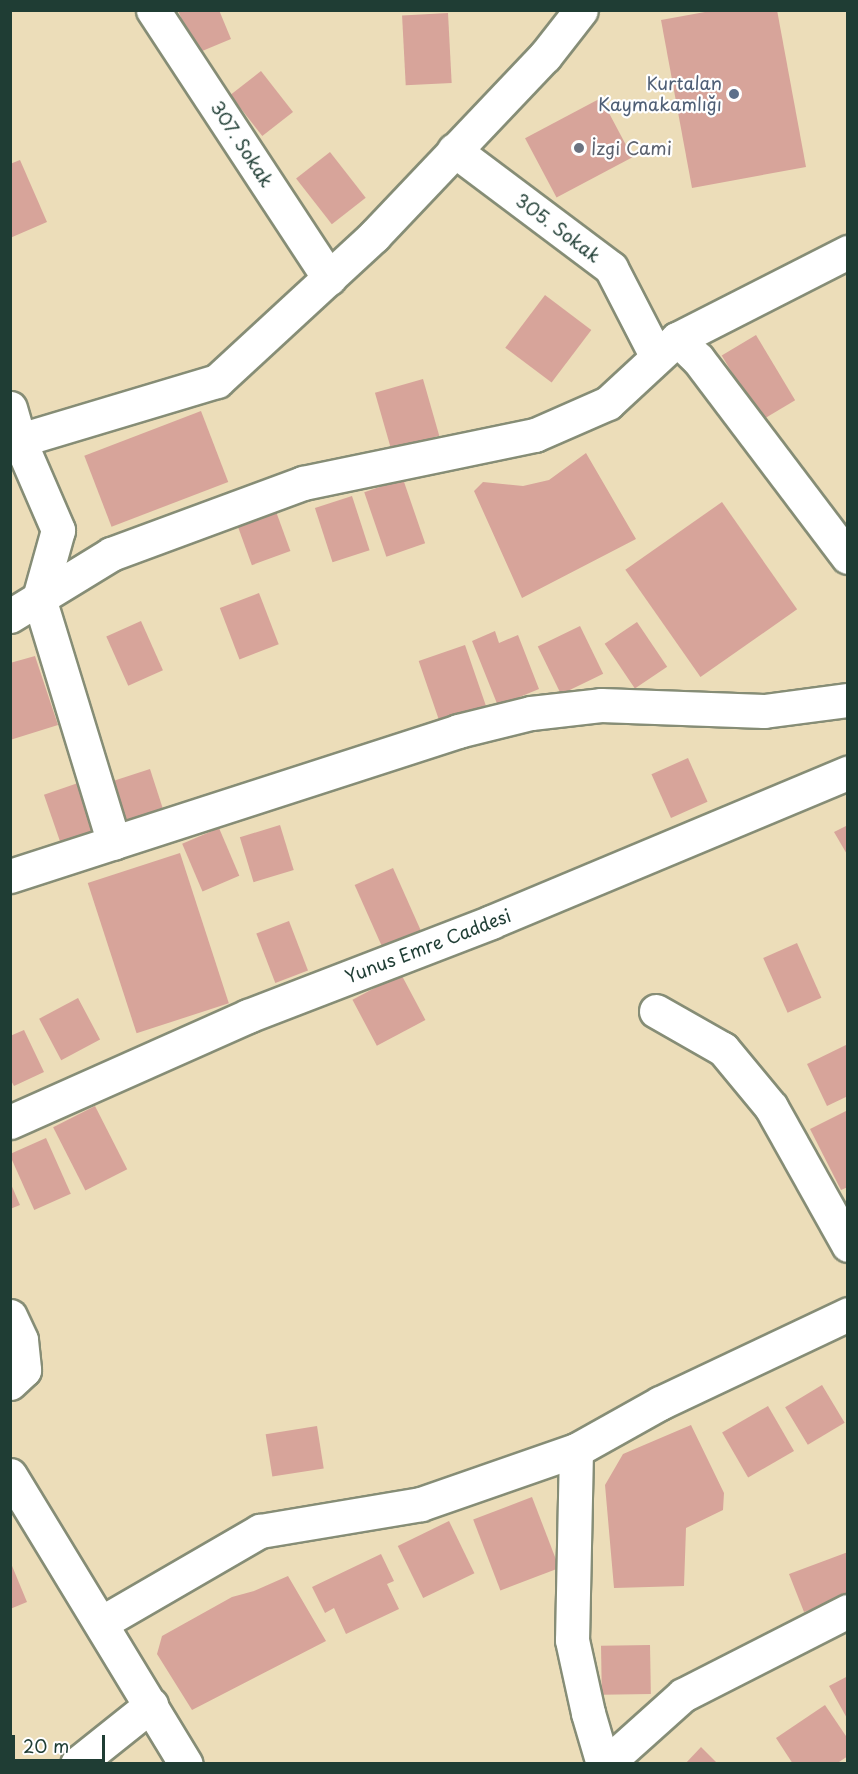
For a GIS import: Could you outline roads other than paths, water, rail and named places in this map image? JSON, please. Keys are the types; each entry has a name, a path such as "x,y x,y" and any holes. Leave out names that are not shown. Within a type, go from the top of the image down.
{"street":[{"name":"307. Sokak","path":"153,10 329,278"},
{"path":"15,443 217,381 374,236 545,56 581,10"},
{"name":"305. Sokak","path":"454,150 611,268 667,348 698,359 848,557"},
{"path":"10,616 111,554 303,483 536,435 608,403 667,348 848,252"},
{"path":"10,408 15,443 58,530 39,598 114,843"},
{"path":"10,876 458,731 531,713 601,705 764,711 848,700"},
{"name":"Yunus Emre Caddesi","path":"10,1122 248,1016 491,922 848,772"},
{"path":"656,1011 723,1049 758,1091 771,1107 848,1245"},
{"path":"101,1623 260,1531 421,1504 576,1450 660,1403 848,1314"},
{"path":"10,1316 21,1340 24,1370 10,1383"},
{"path":"576,1450 572,1640 588,1713 604,1764 683,1695 848,1611"},
{"path":"10,1475 186,1764"},
{"path":"77,1764 151,1705"}],"place":[{"name":"Kurtalan Kaymakamlığı","path":"734,94"},
{"name":"İzgi Cami","path":"579,148"}]}
